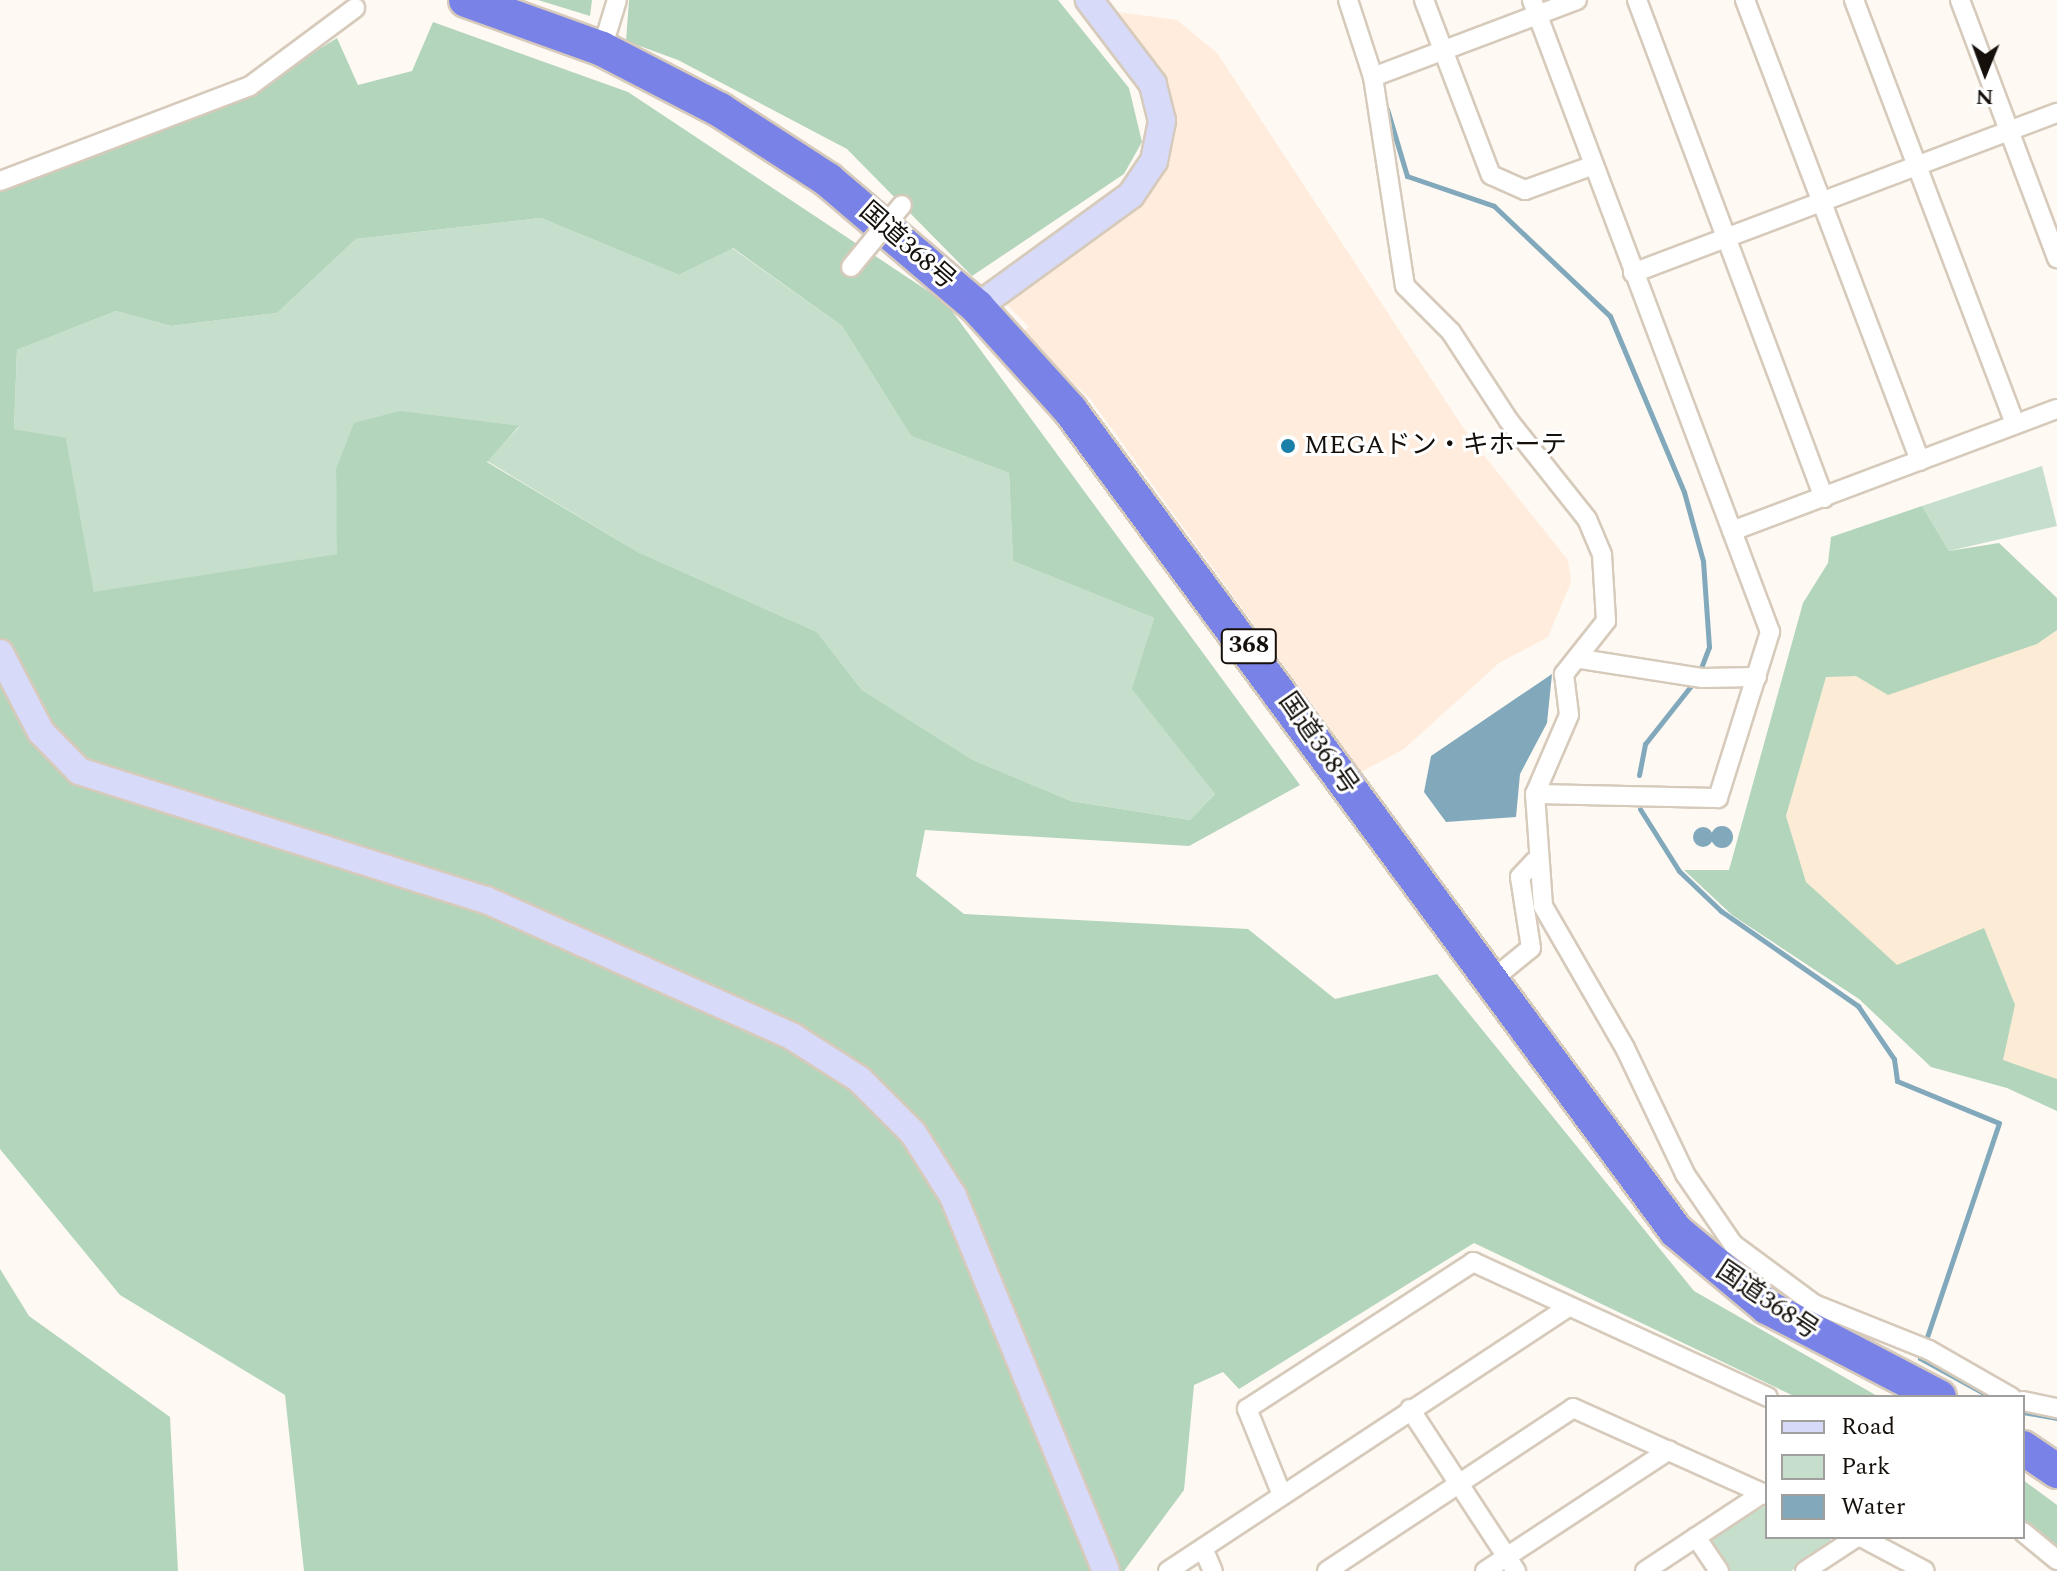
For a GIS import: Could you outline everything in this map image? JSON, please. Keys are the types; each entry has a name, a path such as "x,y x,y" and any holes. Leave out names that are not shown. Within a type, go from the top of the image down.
{"highway":[{"name":"国道368号","path":"466,0 602,49 720,110 828,180 977,307 1080,422 1488,983 1649,1198 1703,1258 1803,1329 1935,1395"},
{"path":"2025,1449 2057,1471"}],"street":[{"path":"602,49 617,0"},
{"path":"977,307 1131,195 1154,161 1162,121 1153,84 1089,0"},
{"path":"1348,0 1380,75 1405,286 1451,332 1595,533 1606,621 1581,659 1564,674 1569,715 1535,794 1535,861 1543,906 1722,1232 1814,1304 1922,1347 2007,1395"},
{"path":"1424,0 1491,175 1525,190 1594,165"},
{"path":"1380,75 1443,51 1534,8 1577,0"},
{"path":"1637,0 1824,498"},
{"path":"1745,0 1920,461"},
{"path":"1854,0 2015,424"},
{"path":"1960,0 2057,258"},
{"path":"0,181 250,86 355,8"},
{"path":"1534,8 1770,632 1718,798 1535,794"},
{"path":"1633,273 2057,113"},
{"path":"851,267 902,205"},
{"path":"1732,531 2057,409"},
{"path":"0,653 52,747 94,778 486,900 793,1037 859,1079 913,1133 953,1196 1106,1571"},
{"path":"1581,659 1694,676 1757,677"},
{"path":"1488,983 1531,948 1520,877 1535,861"},
{"path":"1282,1495 1247,1409 1473,1262 1765,1396"},
{"path":"1168,1571 1569,1307"},
{"path":"2025,1401 2057,1408"},
{"path":"1327,1571 1573,1408 1765,1494"},
{"path":"1410,1409 1512,1564"},
{"path":"1485,1571 1512,1564 1669,1450"},
{"path":"1645,1571 1765,1494"},
{"path":"2025,1534 2057,1560"},
{"path":"1696,1537 1719,1571"},
{"path":"1805,1571 1856,1539"},
{"path":"1863,1539 1925,1571"},
{"path":"1203,1548 1213,1571"}],"shaded area":[{"path":"1110,11 1177,20 1217,53 1470,438 1568,560 1571,582 1548,637 1499,663 1404,749 1361,772 1091,400 1022,333 1029,327 1006,304 1166,162 1171,149 1166,86"},
{"path":"2057,630 2057,1079 2002,1061 2015,1005 1897,966 1806,882 1786,816 1826,677 2037,644"}],"green space":[{"path":"538,0 592,0 590,16"},
{"path":"629,0 1058,0 1129,88 1142,142 1124,174 972,276 847,149 678,60 626,41"},
{"path":"433,22 628,92 946,303 1300,785 1189,846 925,830 916,876 964,914 1248,929 1335,999 1437,974 1694,1291 1876,1395 1792,1395 1474,1243 1239,1389 1223,1372 1194,1385 1184,1490 1124,1571 304,1571 285,1395 120,1295 0,1149 0,192 236,101 337,38 358,85 412,71","holes":["541,218 679,275 733,248 842,326 911,436 1009,473 1013,561 1154,618 1132,689 1215,794 1190,820 1071,801 973,760 862,690 817,632 638,552 487,462 519,426 400,411 354,423 336,469 337,554 94,592 66,438 14,429 17,350 116,311 171,326 277,313 356,239"]},
{"path":"541,218 679,275 732,248 842,326 911,436 1009,473 1013,561 1154,618 1133,689 1215,794 1190,820 1071,801 973,760 862,690 817,632 638,552 487,461 519,427 336,469 338,554 94,593 66,439 14,429 17,350 116,311 171,326 277,313 356,239"},
{"path":"2042,466 2057,526 1949,551 1922,506"},
{"path":"1922,506 1949,551 1999,543 2057,598 2057,630 2037,644 1888,695 1856,676 1826,677 1786,816 1806,882 1897,965 1984,928 2015,1005 2003,1060 2057,1079 2057,1111 2007,1088 1931,1067 1859,999 1732,915 1684,870 1729,870 1803,603 1828,563 1831,537"},
{"path":"0,1269 29,1316 170,1417 178,1571 0,1571"},
{"path":"2025,1481 2057,1505 2057,1550 2025,1525"},
{"path":"1765,1506 1765,1539 1831,1539 1830,1545 1791,1571 1726,1571 1708,1536"}],"water":[{"path":"1552,674 1547,723 1520,774 1516,817 1446,822 1424,792 1431,756"},
{"path":"1722,826 1730,829 1733,837 1730,845 1722,848 1714,845 1711,837 1714,829"},
{"path":"1699,827 1707,827 1713,837 1707,847 1699,847 1693,841 1693,833"}],"waterway":[{"path":"1387,109 1407,176 1494,206 1610,316 1684,492 1703,561 1709,647 1699,673"},
{"path":"1639,775 1645,744 1694,682"},
{"path":"1640,809 1679,871 1721,911 1858,1006 1894,1059 1897,1081 1999,1123 1920,1358 1987,1395"},
{"path":"2025,1412 2057,1418"}],"place":[{"name":"MEGAドン・キホーテ","path":"1288,446"}]}
